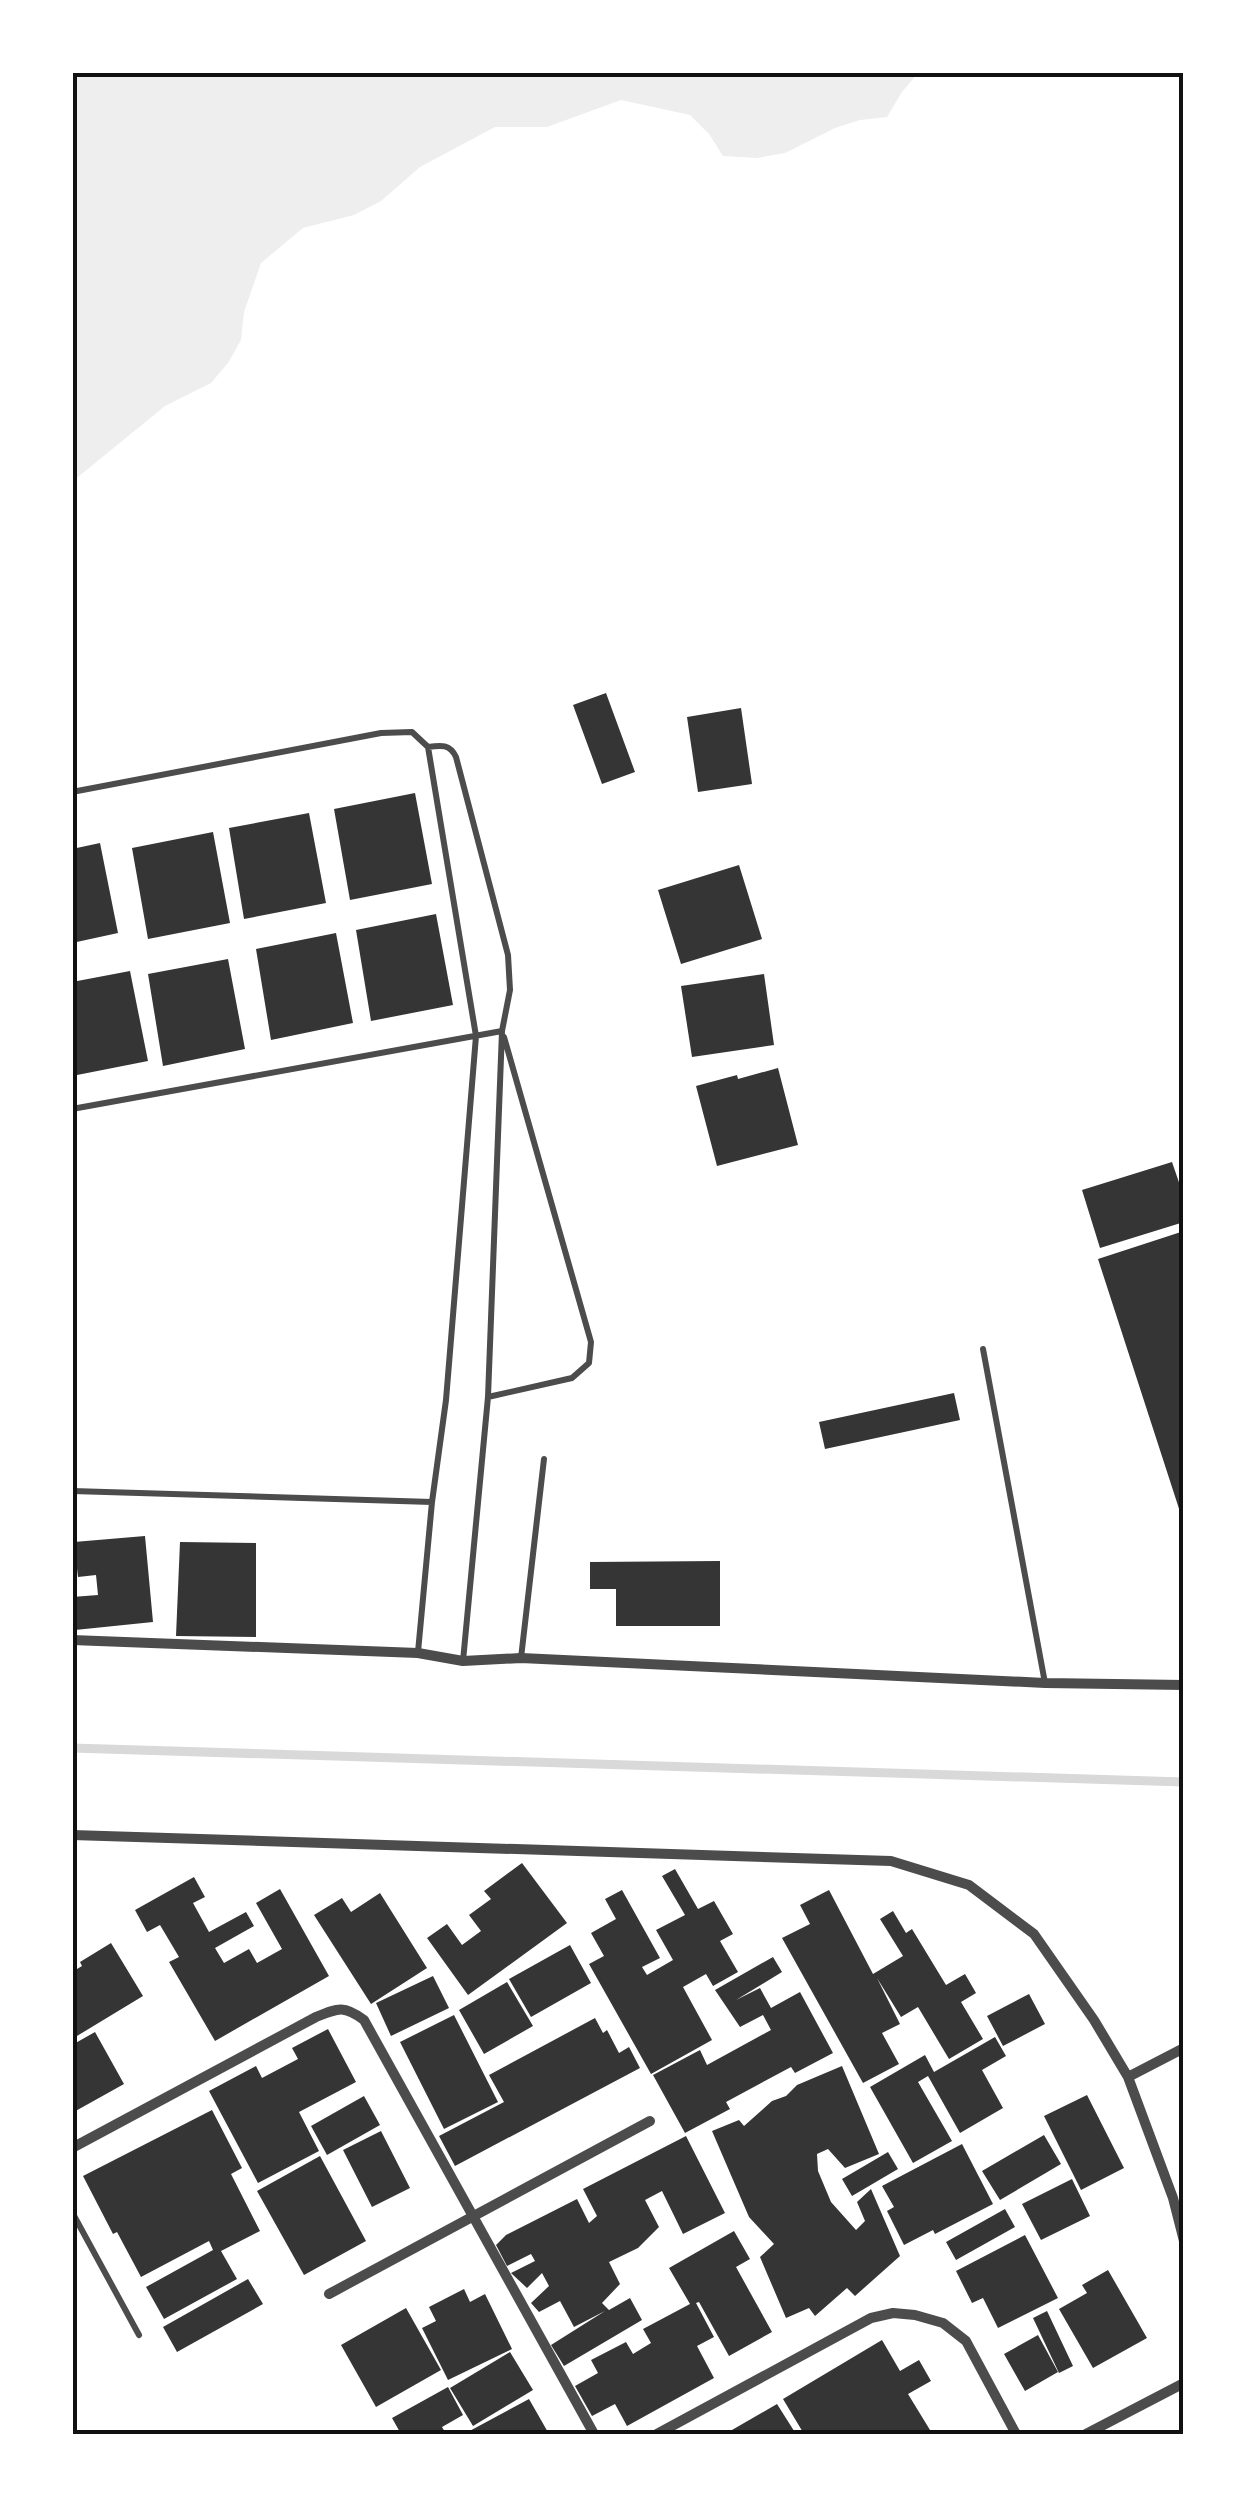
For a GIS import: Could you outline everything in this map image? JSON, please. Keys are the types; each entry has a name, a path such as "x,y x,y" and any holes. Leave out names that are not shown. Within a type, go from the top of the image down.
{"street":[{"path":"72,1640 418,1653 463,1661 521,1658 1045,1683 1184,1685"},
{"path":"72,1836 891,1861 969,1885 1034,1934 1094,2020 1128,2077 1178,2195 1184,2240"},
{"path":"72,2148 316,2016 339,2008 353,2012 364,2020 594,2434"},
{"path":"1128,2077 1184,2048"},
{"path":"329,2294 650,2122"},
{"path":"656,2434 871,2318 894,2312 944,2324 966,2341 1016,2434"},
{"path":"1086,2434 1184,2383"}],"lane":[{"path":"72,792 382,733 412,732 428,748 476,1036 446,1400 418,1653"},
{"path":"428,748 443,745 456,757 508,955 510,990 502,1031 488,1397 463,1661"},
{"path":"72,1109 502,1031"},
{"path":"488,1397 572,1378 589,1364 591,1342 502,1031"},
{"path":"983,1349 1045,1683"},
{"path":"521,1658 544,1459"},
{"path":"72,1491 432,1502"},
{"path":"72,2212 139,2335"}],"shaded area":[{"path":"73,72 918,73 887,117 860,120 785,153 757,158 723,156 690,115 621,100 547,127 495,127 420,167 381,201 354,215 303,228 261,263 244,312 241,340 211,383 165,406 73,481"}],"building":[{"path":"606,693 635,772 602,784 573,705"},
{"path":"741,708 752,784 698,792 687,717"},
{"path":"415,793 432,884 350,900 334,809"},
{"path":"309,813 326,903 244,919 229,828"},
{"path":"213,832 230,923 148,939 132,848"},
{"path":"100,843 118,933 72,943 72,849"},
{"path":"739,865 762,939 681,964 658,890"},
{"path":"436,914 453,1005 371,1021 356,930"},
{"path":"336,933 353,1023 271,1040 256,949"},
{"path":"228,959 245,1049 163,1066 148,974"},
{"path":"130,971 148,1061 72,1076 72,982"},
{"path":"764,974 774,1045 692,1057 681,986"},
{"path":"778,1068 798,1145 717,1166 696,1086"},
{"path":"1172,1162 1184,1197 1184,1222 1100,1248 1082,1190"},
{"path":"1184,1231 1184,1520 1183,1521 1098,1259"},
{"path":"954,1393 960,1420 825,1449 819,1422"},
{"path":"145,1536 153,1622 75,1630 72,1597 98,1595 96,1575 78,1577 74,1542"},
{"path":"180,1542 256,1543 256,1637 176,1636"},
{"path":"720,1561 720,1626 616,1626 616,1589 590,1589 590,1562"},
{"path":"522,1863 567,1923 468,1995 427,1938 447,1924 462,1945 481,1931 469,1915 491,1899 484,1891"},
{"path":"675,1869 698,1909 714,1901 733,1934 720,1941 738,1972 713,1986 706,1974 683,1987 712,2040 651,2074 589,1964 604,1956 591,1933 616,1919 605,1899 622,1890 660,1958 642,1967 647,1975 673,1960 656,1930 685,1915 662,1876"},
{"path":"194,1877 205,1897 193,1903 209,1932 246,1912 254,1926 215,1948 224,1963 249,1949 257,1963 282,1949 256,1903 280,1889 329,1976 215,2041 169,1962 179,1957 160,1925 147,1932 135,1910"},
{"path":"829,1890 873,1974 903,1956 880,1919 893,1911 906,1933 912,1929 946,1985 965,1974 976,1993 961,2002 983,2039 949,2059 918,2007 901,2017 877,1978 900,2024 882,2033 899,2064 863,2083 782,1938 810,1924 800,1905"},
{"path":"380,1893 427,1968 371,2004 314,1915 342,1898 351,1912"},
{"path":"111,1943 143,1996 72,2039 72,1972 82,1966 80,1962"},
{"path":"570,1945 591,1983 531,2017 509,1979"},
{"path":"773,1957 782,1972 736,2000 760,1988 771,2008 800,1992 833,2053 795,2073 791,2067 726,2102 730,2109 685,2133 653,2075 700,2050 707,2065 771,2030 763,2015 740,2027 715,1990"},
{"path":"433,1976 449,2008 391,2036 376,2003"},
{"path":"507,1982 533,2026 484,2054 459,2010"},
{"path":"1029,1994 1045,2024 1003,2046 987,2016"},
{"path":"454,2015 498,2102 444,2129 400,2042"},
{"path":"595,2018 603,2033 607,2030 619,2053 629,2047 640,2068 455,2166 439,2136 504,2102 489,2075"},
{"path":"328,2029 356,2082 299,2112 319,2151 258,2183 209,2091 256,2066 262,2078 298,2059 292,2048"},
{"path":"95,2032 124,2084 72,2113 72,2045"},
{"path":"995,2037 1006,2056 982,2070 1003,2108 960,2133 928,2076 918,2082 952,2141 913,2163 870,2087 925,2055 934,2072"},
{"path":"842,2066 879,2154 845,2168 828,2149 817,2154 818,2171 831,2202 856,2230 865,2221 857,2202 871,2189 900,2256 855,2296 847,2288 815,2316 809,2308 786,2318 760,2257 774,2244 749,2217 712,2131 739,2120 744,2126 797,2085"},
{"path":"1087,2095 1124,2168 1081,2190 1044,2116"},
{"path":"364,2096 380,2125 327,2155 311,2126"},
{"path":"212,2110 242,2168 231,2174 260,2231 221,2251 237,2279 164,2319 146,2287 213,2250 209,2241 141,2277 83,2176"},
{"path":"381,2131 410,2188 372,2207 343,2150"},
{"path":"1044,2135 1061,2164 1000,2200 982,2171"},
{"path":"686,2136 725,2213 683,2234 662,2191 645,2200 659,2227 638,2248 609,2262 620,2284 602,2303 609,2310 630,2298 642,2320 564,2366 551,2345 605,2311 574,2327 560,2301 539,2312 531,2303 549,2286 542,2273 527,2288 511,2273 535,2261 531,2254 507,2266 496,2245 506,2235 577,2199 589,2223 597,2216 583,2189"},
{"path":"962,2144 993,2204 904,2245 887,2211 894,2207 882,2186"},
{"path":"888,2152 898,2169 852,2196 842,2179"},
{"path":"320,2156 366,2241 304,2275 257,2191"},
{"path":"1072,2179 1090,2216 1041,2240 1022,2204"},
{"path":"1005,2209 1015,2227 956,2260 946,2242"},
{"path":"734,2231 750,2259 736,2267 772,2332 729,2356 699,2302 696,2303 714,2337 697,2346 714,2378 627,2426 615,2404 592,2416 575,2386 598,2373 591,2360 626,2342 633,2354 651,2343 643,2329 690,2304 669,2268"},
{"path":"1025,2235 1058,2298 998,2328 983,2298 972,2303 956,2271"},
{"path":"1108,2270 1147,2338 1093,2368 1059,2309 1087,2293 1082,2285"},
{"path":"248,2279 263,2304 177,2352 163,2327"},
{"path":"464,2289 470,2302 485,2294 512,2349 448,2380 422,2328 436,2321 429,2307"},
{"path":"406,2308 441,2370 376,2407 341,2345"},
{"path":"1047,2311 1073,2366 1059,2373 1033,2318"},
{"path":"1038,2335 1058,2372 1025,2391 1004,2354"},
{"path":"882,2340 900,2371 919,2360 931,2381 908,2394 930,2430 922,2434 804,2434 783,2399"},
{"path":"510,2352 533,2390 473,2426 450,2388"},
{"path":"448,2387 463,2415 442,2427 446,2434 401,2434 392,2418"},
{"path":"529,2399 549,2434 464,2434"},
{"path":"777,2404 796,2434 725,2434"}],"waterway":[{"path":"72,1748 1184,1782"}]}
